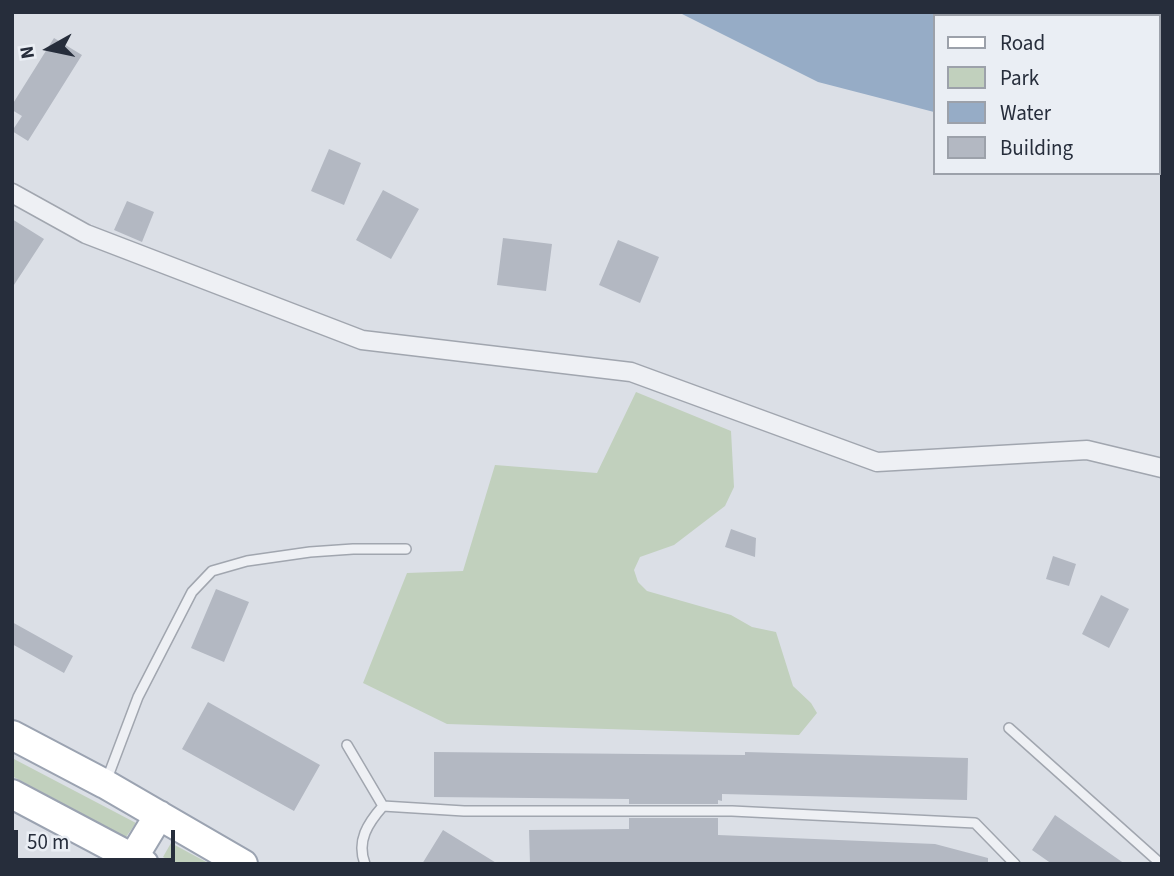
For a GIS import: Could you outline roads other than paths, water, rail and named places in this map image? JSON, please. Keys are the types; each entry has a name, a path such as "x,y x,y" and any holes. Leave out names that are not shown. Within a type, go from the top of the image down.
{"main road":[{"path":"12,734 243,864"},
{"path":"18,800 139,861 159,815"}],"street":[{"path":"12,193 86,234 362,340 631,372 877,462 1087,450 1162,468"}],"lane":[{"path":"105,784 138,697 192,592 212,571 247,561 310,552 406,549"},
{"path":"1009,728 1161,864"},
{"path":"347,745 383,806"},
{"path":"365,864 362,836 383,806"},
{"path":"383,806 464,811 732,811 975,823 1015,864"}],"water":[{"path":"678,12 1162,12 1162,133 1160,14 932,14 932,111 818,82"}]}
